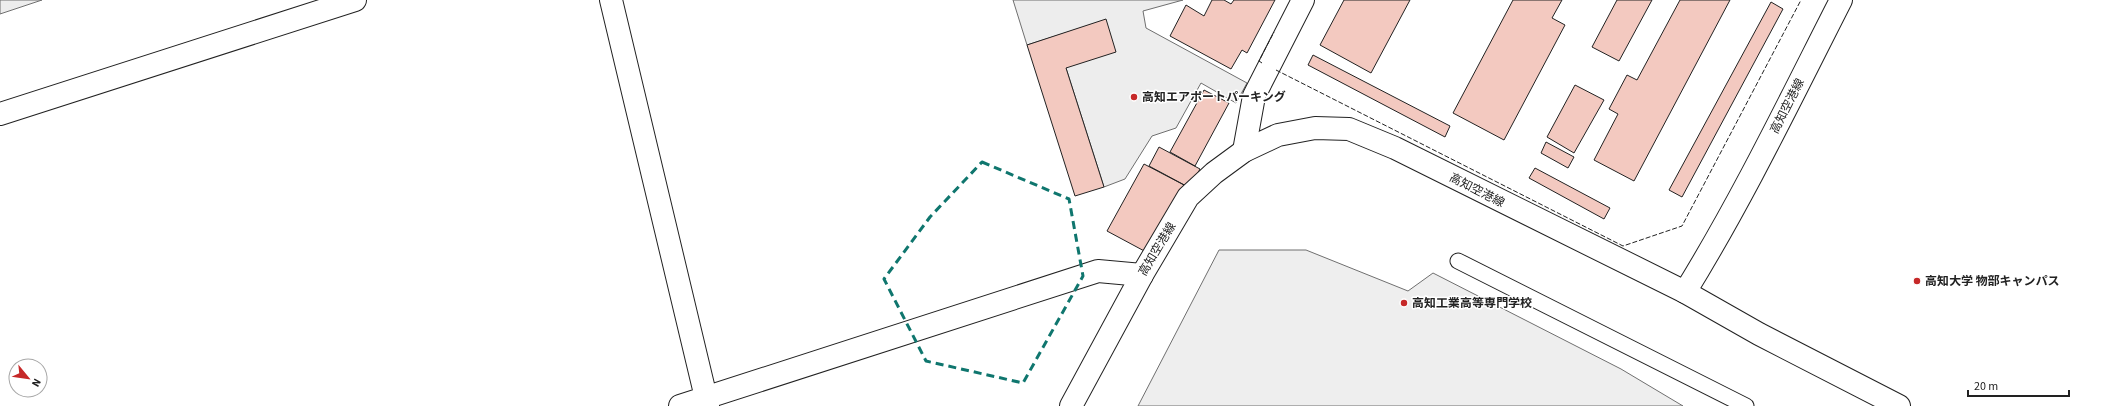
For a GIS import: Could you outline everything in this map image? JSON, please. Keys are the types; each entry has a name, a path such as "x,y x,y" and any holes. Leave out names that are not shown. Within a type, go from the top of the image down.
{"street":[{"path":"0,114 355,0"},
{"path":"611,0 706,402"},
{"path":"1244,151 1254,96 1303,0"},
{"name":"高知空港線","path":"1071,406 1142,275 1188,197 1214,173 1244,151 1278,135 1315,128 1349,130 1394,148 1685,292 1717,239 1743,191 1841,0"},
{"path":"680,406 706,402 1098,271 1142,275"},
{"path":"1685,292 1759,334 1899,406"}],"lane":[{"path":"1458,261 1746,406"}],"highlighted area":[{"path":"982,162 1069,199 1083,276 1023,383 926,361 884,279 930,217"}],"shaded area":[{"path":"0,0 42,0 0,14"},
{"name":"高知エアポートパーキング","path":"1013,0 1183,0 1143,11 1146,28 1247,83 1236,103 1201,83 1176,128 1152,136 1125,179 1104,187 1066,68 1106,20 1027,45"},
{"path":"1219,250 1306,250 1408,291 1433,273 1621,369 1683,406 1138,406"}],"building":[{"path":"1212,0 1224,0 1231,4 1234,0 1275,0 1247,53 1242,50 1231,69 1170,36 1186,5 1204,16"},
{"path":"1344,0 1410,0 1371,73 1320,45"},
{"path":"1513,0 1562,0 1552,18 1565,25 1504,140 1453,113"},
{"path":"1617,0 1652,0 1619,61 1592,47"},
{"path":"1680,0 1730,0 1634,181 1594,160 1618,114 1609,109 1627,75 1637,80"},
{"path":"1771,2 1783,9 1682,197 1669,190"},
{"path":"1106,19 1116,52 1066,68 1104,187 1075,196 1027,45"},
{"path":"1313,55 1450,126 1445,137 1308,65"},
{"path":"1575,85 1604,100 1574,153 1547,137"},
{"path":"1204,90 1229,103 1195,166 1170,152"},
{"path":"1546,142 1574,157 1568,168 1541,153"},
{"path":"1159,147 1200,169 1190,188 1149,166"},
{"path":"1144,164 1184,185 1148,253 1107,231"},
{"path":"1535,168 1610,208 1604,219 1529,178"}],"fence":[{"path":"1276,70 1623,246 1682,226 1801,0"},
{"path":"1262,63 1259,61 1274,32"}],"place":[{"name":"高知エアポートパーキング","path":"1134,97"},
{"name":"高知大学 物部キャンパス","path":"1917,281"},
{"name":"高知工業高等専門学校","path":"1404,303"}]}
